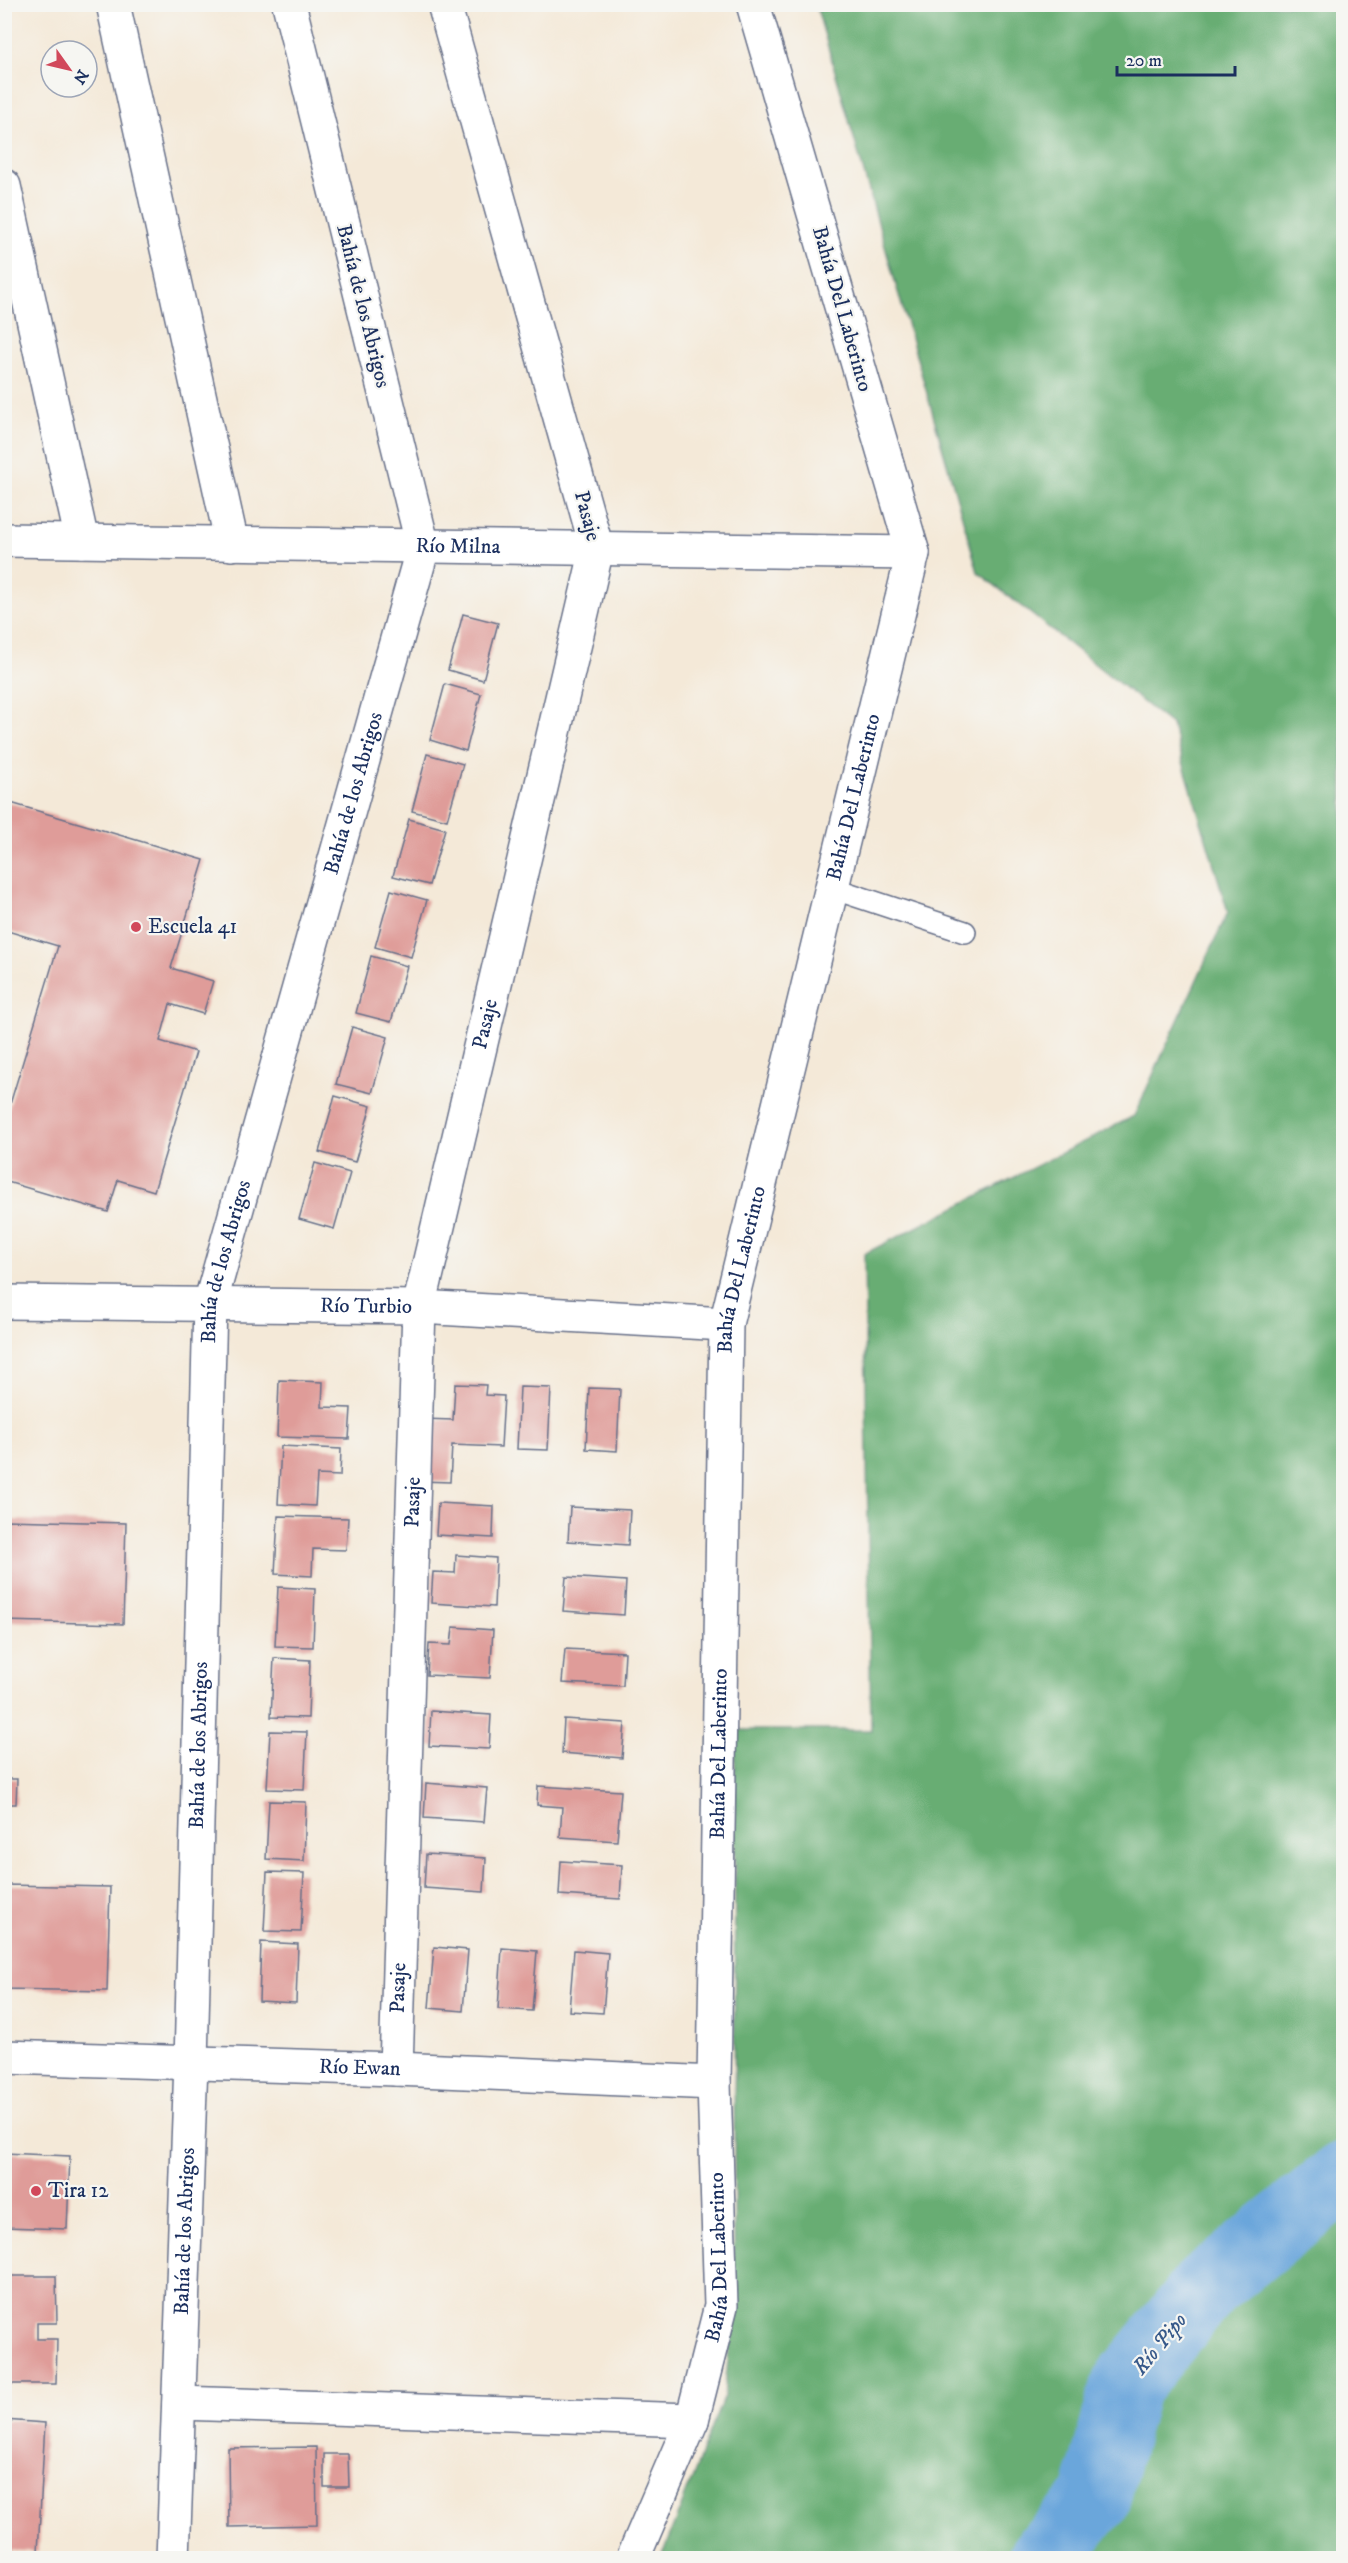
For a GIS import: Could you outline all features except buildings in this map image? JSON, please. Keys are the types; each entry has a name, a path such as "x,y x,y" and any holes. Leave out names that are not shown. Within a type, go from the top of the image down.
{"street":[{"path":"113,4 232,544"},
{"name":"Bahía de los Abrigos","path":"173,2559 191,2063 210,1304 423,547 289,4"},
{"name":"Pasaje","path":"396,2068 419,1306 597,549 444,4"},
{"name":"Bahía Del Laberinto","path":"633,2559 692,2420 721,2306 714,2083 726,1324 913,553 753,4"},
{"path":"4,186 82,541"},
{"name":"Río Milna","path":"4,540 913,553"},
{"name":"Río Turbio","path":"4,1302 419,1306 726,1324"},
{"name":"Río Ewan","path":"4,2057 396,2068 714,2083"},
{"path":"179,2403 692,2420"}],"lane":[{"path":"832,888 965,932"}],"green space":[{"path":"816,5 1343,5 1343,2558 661,2558 724,2396 734,2306 735,1730 871,1730 864,1254 1134,1116 1228,912 1172,725 978,572"}],"waterway":[{"name":"Río Pipo","path":"1043,2558 1095,2500 1126,2385 1206,2287 1344,2176"}],"place":[{"name":"Escuela 41","path":"136,927"},
{"name":"Tira 12","path":"36,2191"}]}
